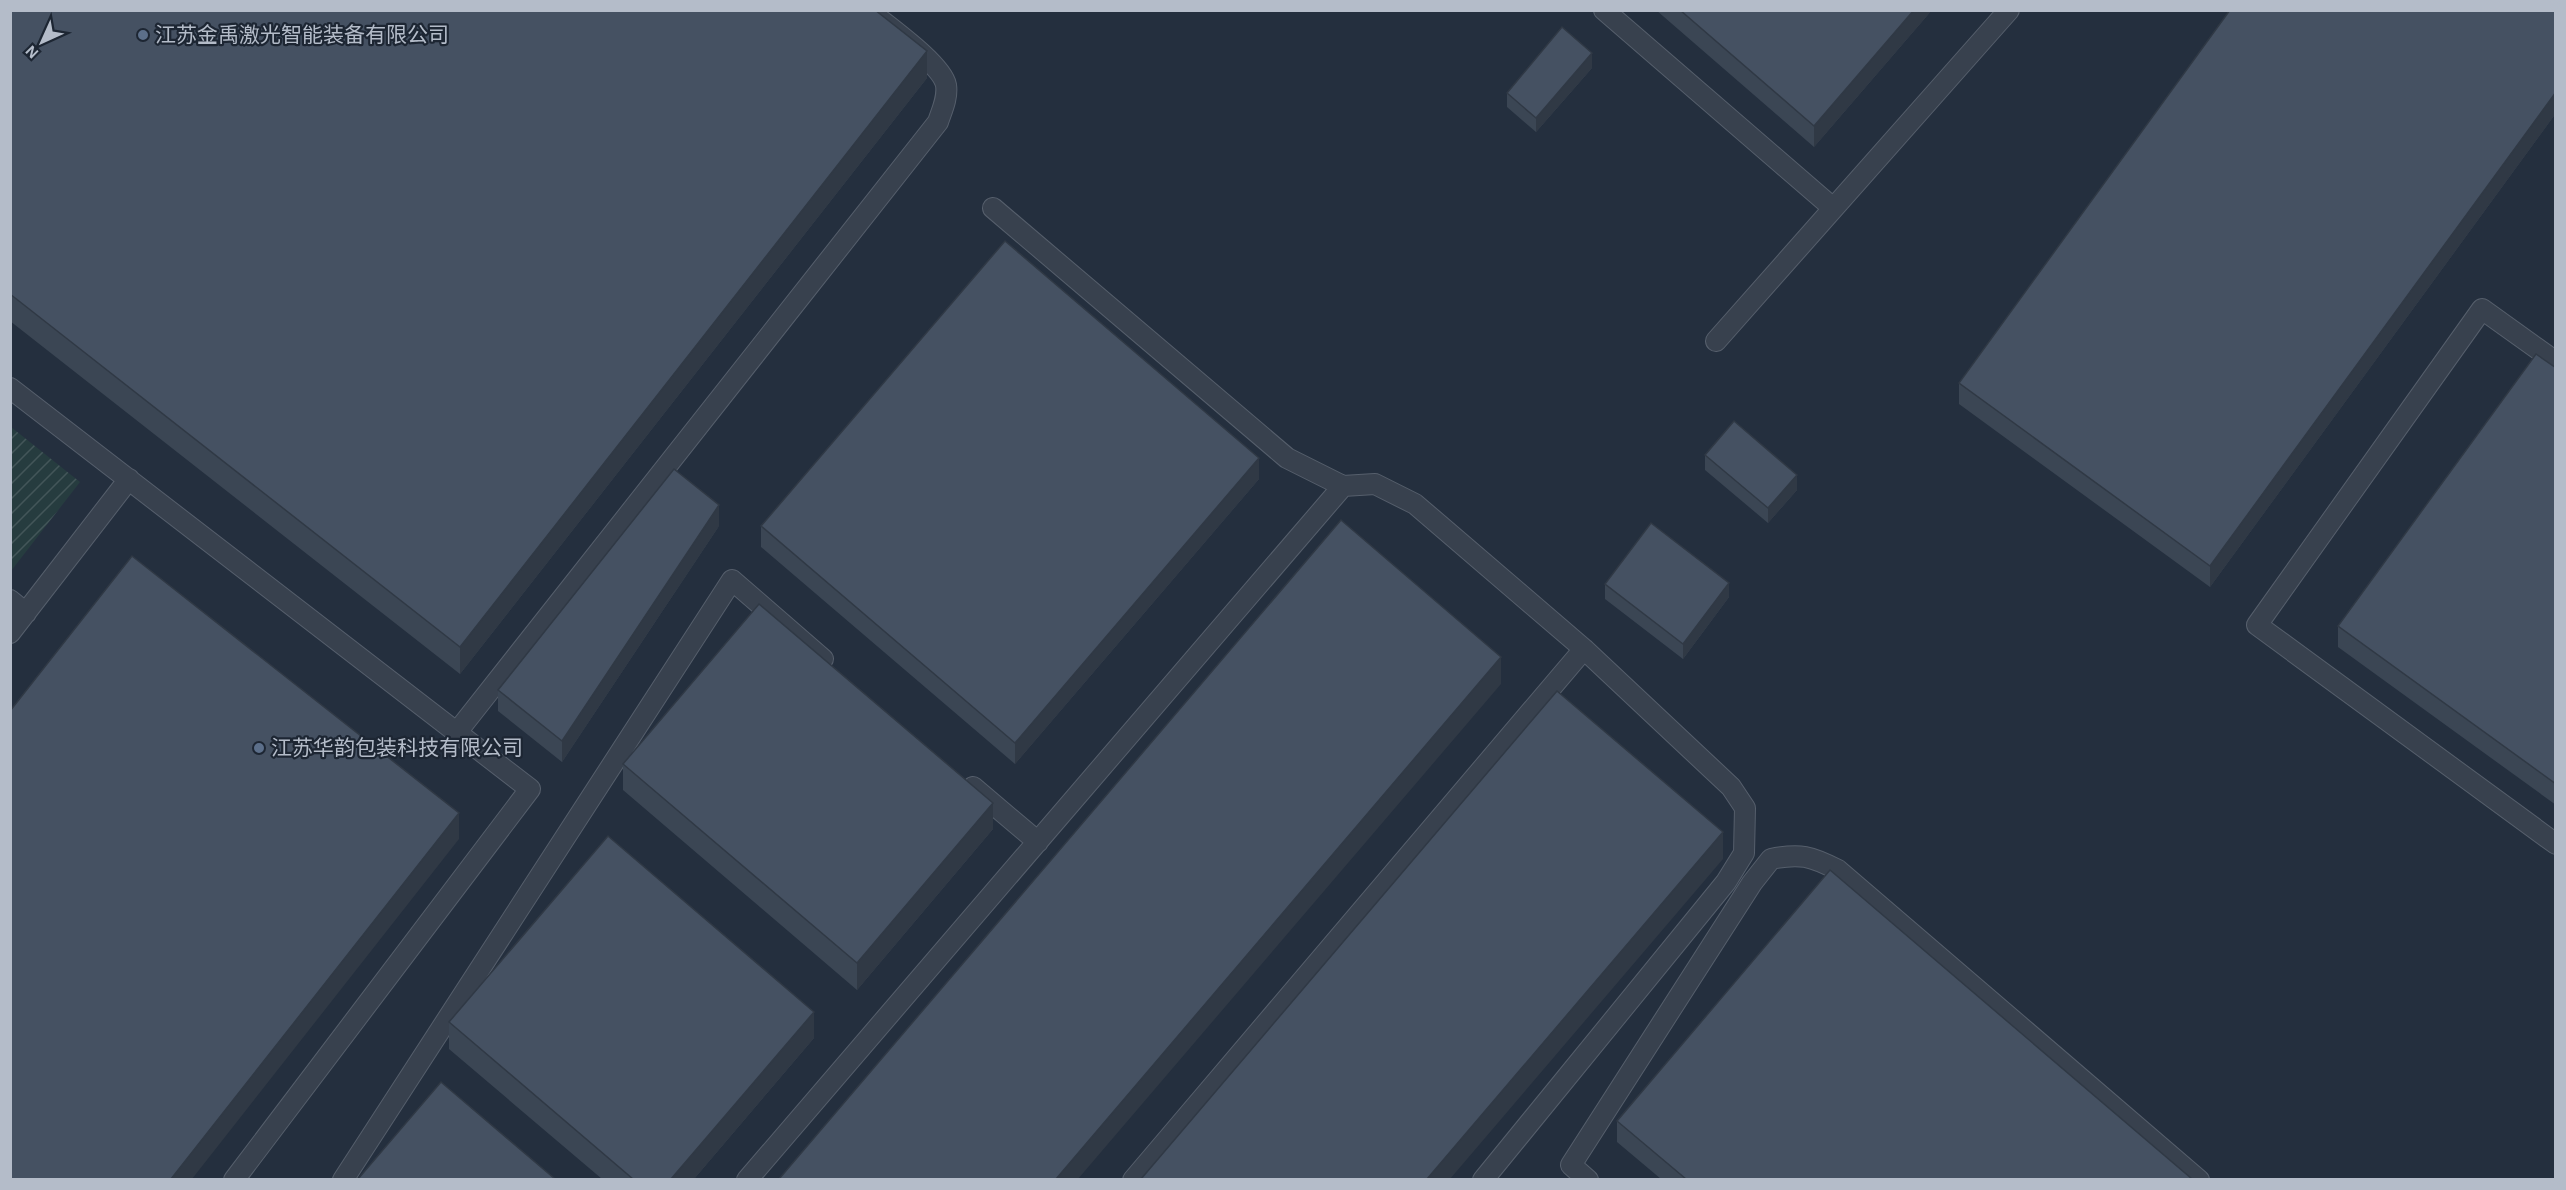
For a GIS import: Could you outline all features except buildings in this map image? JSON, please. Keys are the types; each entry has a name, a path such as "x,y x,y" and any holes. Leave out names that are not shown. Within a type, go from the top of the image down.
{"lane":[{"path":"457,732 938,122 945,100 946,84 931,62 868,10"},
{"path":"1604,10 1833,208"},
{"path":"1716,341 2009,10"},
{"path":"993,208 1287,458 1343,486 1376,484 1415,504 1584,649 1731,787 1745,808 1744,853 1726,882 1483,1179"},
{"path":"2556,362 2482,309 2257,625 2556,844"},
{"path":"10,388 530,789 234,1179"},
{"path":"10,633 129,479"},
{"path":"747,1179 1343,486"},
{"path":"343,1179 732,580 840,673"},
{"path":"10,600 26,613"},
{"path":"1133,1179 1584,649"},
{"path":"957,773 1038,842"},
{"path":"1588,1179 1571,1165 1752,883 1771,859 1794,854 1814,858 1838,870 2199,1179"}],"green space":[{"path":"11,427 80,482 11,571"}],"place":[{"name":"江苏金禹激光智能装备有限公司","path":"143,35"},
{"name":"江苏华韵包装科技有限公司","path":"259,748"}]}
